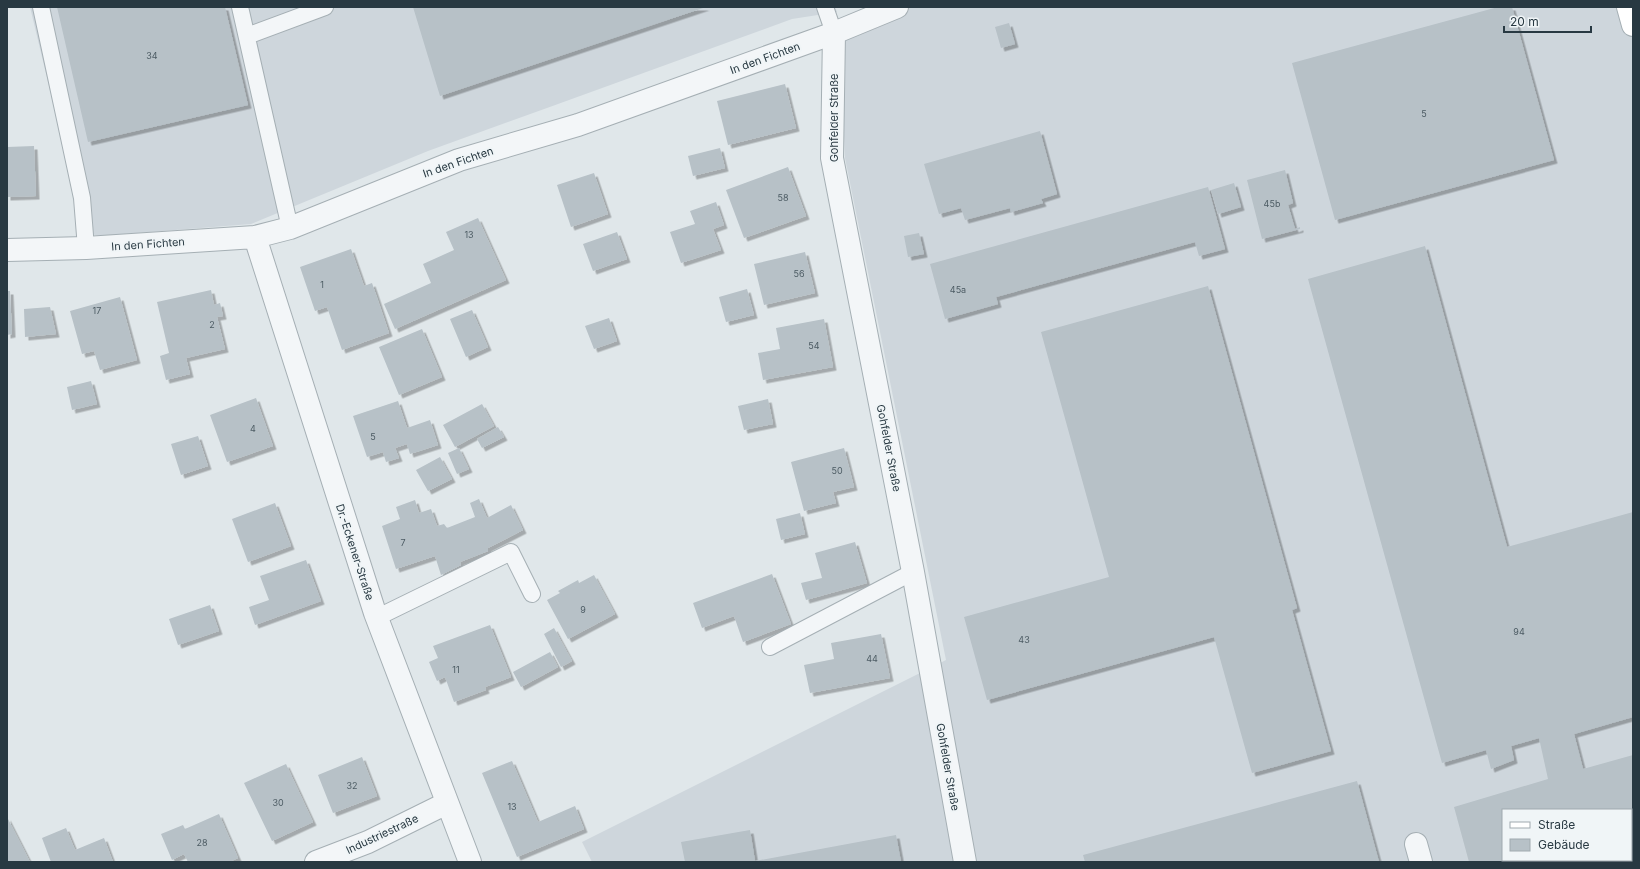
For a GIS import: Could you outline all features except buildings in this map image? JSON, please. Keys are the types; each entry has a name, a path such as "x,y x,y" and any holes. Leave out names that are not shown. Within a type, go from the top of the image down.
{"main road":[{"path":"1628,7 1633,25"}],"street":[{"name":"In den Fichten","path":"7,250 86,248 255,237 290,228 459,160 578,125 834,33 897,7"},
{"name":"Gohfelder Straße","path":"834,33 832,158 913,572 965,862"},
{"name":"Dr.-Eckener-Straße","path":"255,237 376,618 470,862"},
{"name":"Industriestraße","path":"316,862 368,842 447,803"}],"lane":[{"path":"41,7 82,198 86,248"},
{"path":"240,7 290,228"},
{"path":"247,36 325,7"},
{"path":"825,7 834,33"},
{"path":"376,618 511,552 532,594"},
{"path":"770,647 913,572"}],"shaded area":[{"path":"30,7 835,7 837,12 792,19 428,151 251,224 99,236 84,232"},
{"path":"883,7 1633,7 1633,862 592,862 582,842 946,660 845,158 839,28"}]}
